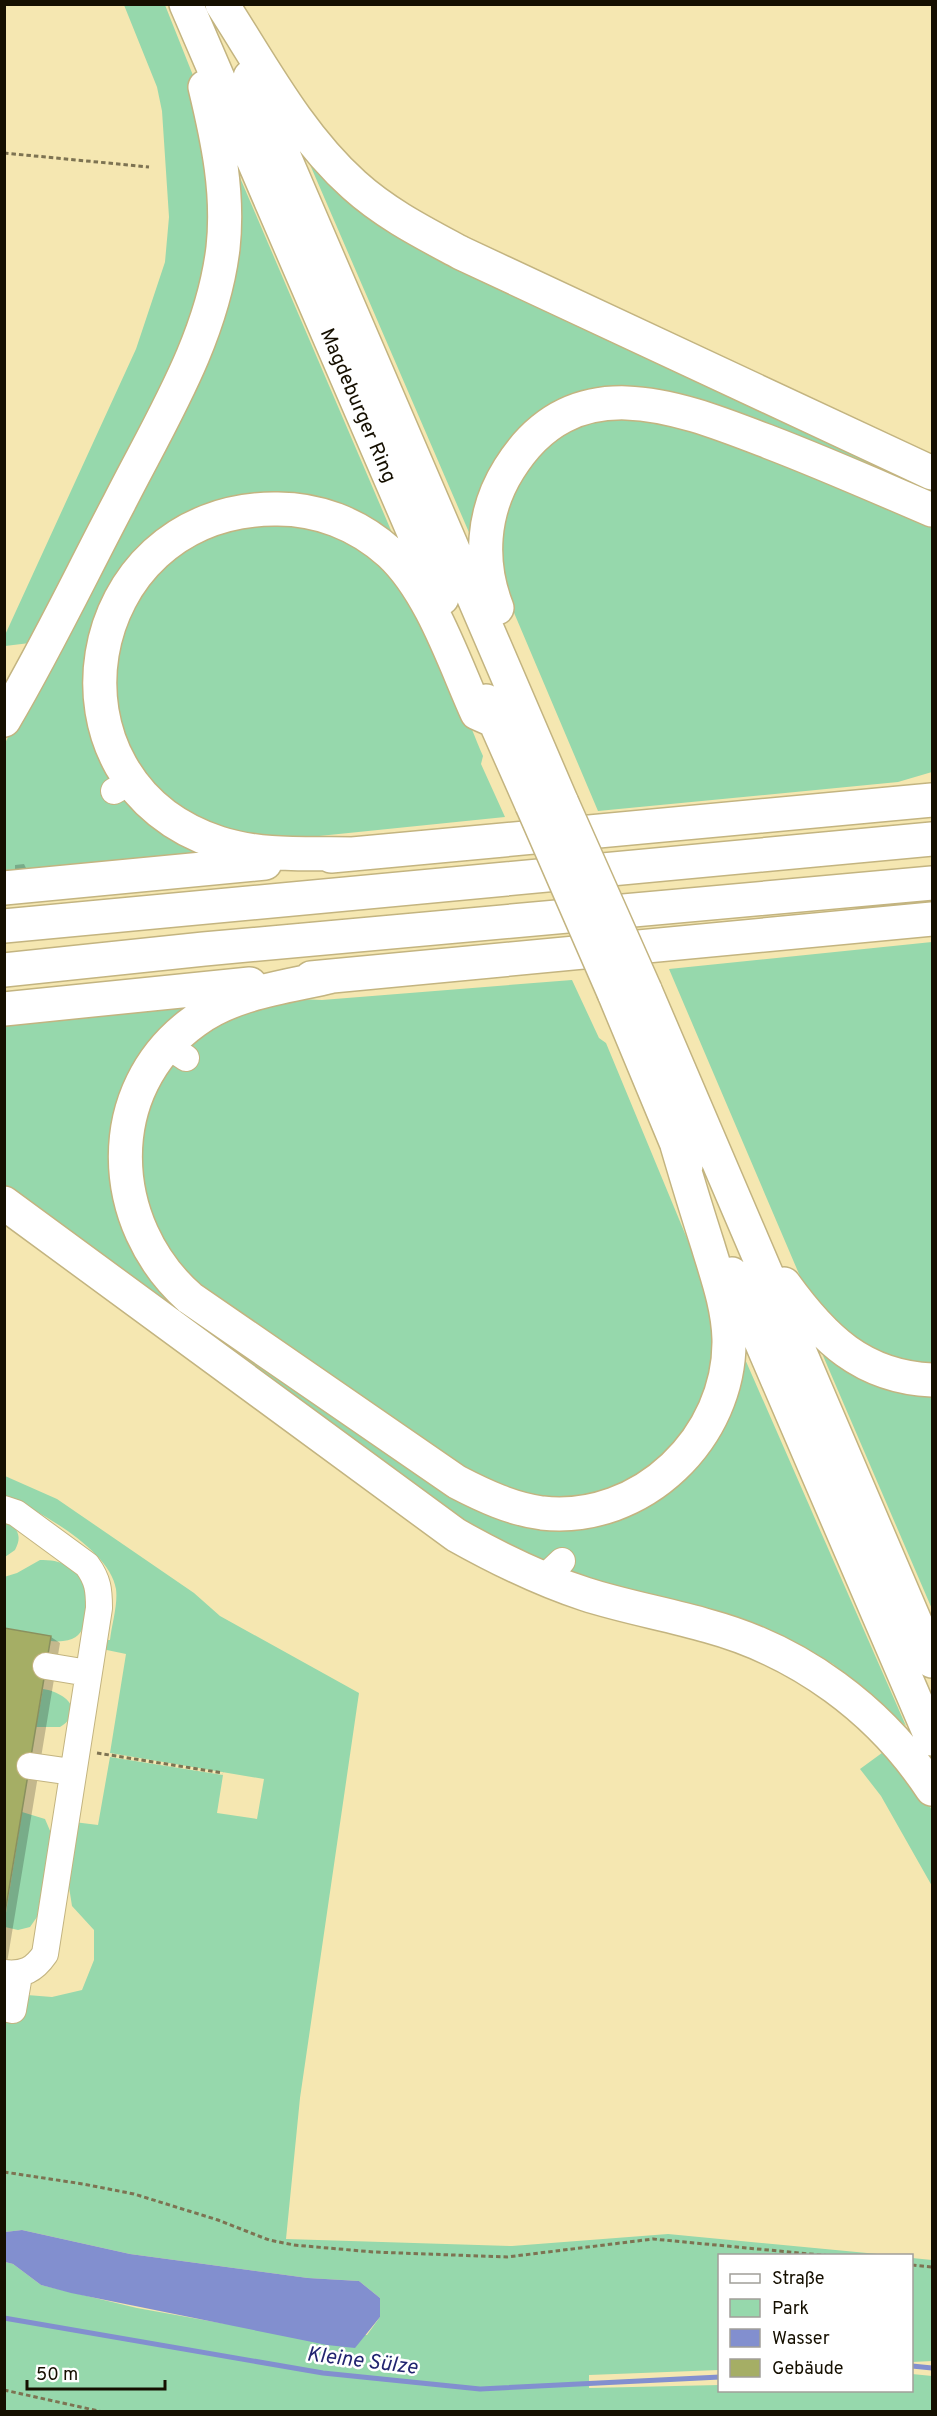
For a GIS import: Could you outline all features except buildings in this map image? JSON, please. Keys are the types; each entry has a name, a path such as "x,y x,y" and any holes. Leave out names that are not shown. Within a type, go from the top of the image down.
{"highway":[{"path":"4,720 175,395 198,345 214,293 224,230 222,170 210,104 185,4"},
{"name":"Magdeburger Ring","path":"185,4 495,721 547,804"},
{"path":"221,4 281,96 319,147 353,184 391,214 461,253 933,473"},
{"name":"Magdeburger Ring","path":"221,4 527,720 547,804"},
{"path":"527,720 532,691 492,594 487,575 486,533 496,494 512,463 534,438 562,419 611,403 640,402 674,407 789,449 933,510"},
{"path":"354,854 279,853 218,843 178,824 137,786 111,745 99,689 101,660 111,617 136,573 158,550 193,528 240,512 287,508 323,515 357,530 389,552 403,567 429,608 477,713 495,721"},
{"path":"843,809 933,785"},
{"path":"4,888 933,800"},
{"path":"547,804 629,992 748,1233 933,1661"},
{"path":"4,927 933,839"},
{"path":"4,970 125,956 933,883"},
{"path":"4,1009 933,919"},
{"path":"333,976 256,994 223,1005 195,1021 166,1049 149,1072 133,1107 127,1132 126,1165 134,1214 144,1241 168,1277 209,1312 457,1482 502,1503 557,1514 586,1511 639,1492 664,1476 686,1456 717,1405 728,1358 724,1300 629,992"},
{"path":"677,1145 933,1739"},
{"path":"4,1203 435,1521 478,1547 553,1570 614,1602 710,1626 762,1645 804,1666 843,1693 882,1726 914,1762 933,1789"},
{"path":"748,1233 810,1320 829,1339 862,1361 887,1372 933,1380"}],"lane":[{"path":"4,1509 16,1513 72,1553 95,1576 99,1588 99,1608 45,1954 37,1966 12,1974 14,2010 4,2008"},
{"path":"46,1666 88,1673"},
{"path":"30,1766 74,1761"}],"path":[{"path":"4,153 149,167"},
{"path":"74,1761 223,1773"},
{"path":"4,2172 134,2194 208,2217 269,2240 294,2245 373,2252 507,2257 653,2239 810,2254"},
{"path":"913,2265 933,2267"},
{"path":"4,2390 103,2412"}],"green space":[{"path":"124,5 165,5 198,88 214,160 206,297 38,642 5,646 5,635 136,349 165,262 169,217 162,111 157,87"},
{"path":"308,160 334,190 368,217 932,486 932,496 690,398 654,391 593,392 471,537"},
{"path":"238,173 396,542 360,519 169,526 87,698 209,852 5,878 4,745 141,483"},
{"path":"613,415 681,423 932,524 932,772 898,782 598,811 501,582 502,512 529,462 574,426"},
{"path":"288,521 350,539 374,556 395,579 414,606 446,667 483,756 481,764 505,817 280,840 213,829 150,784 118,728 112,661 143,584 206,533"},
{"path":"932,942 932,1370 915,1368 847,1337 805,1288 669,969"},
{"path":"572,980 599,1038 606,1043 703,1277 714,1326 713,1377 684,1439 633,1484 551,1502 470,1477 186,1279 139,1198 145,1102 197,1033 274,998 322,1000"},
{"path":"190,1007 168,1022 156,1036 110,1152 113,1195 121,1223 452,1493 638,1506 741,1350 906,1726 833,1664 783,1637 730,1616 567,1572 531,1557 462,1521 5,1185 5,1023"},
{"path":"818,1344 932,1394 932,1609"},
{"path":"5,1476 57,1499 194,1593 220,1616 359,1693 300,2098 286,2239 512,2246 668,2234 878,2254 718,2254 718,2370 589,2375 589,2388 718,2385 718,2392 913,2392 913,2374 932,2376 932,2411 5,2411 5,2262 13,2264 41,2285 137,2308 226,2324 367,2335 380,2317 380,2298 359,2281 308,2278 130,2254 22,2230 5,2232 4,2017 23,2019 27,1995 52,1997 82,1990 94,1960 94,1930 72,1906 69,1887 78,1828 72,1828 74,1822 98,1825 110,1757 223,1775 217,1813 257,1819 264,1779 110,1753 126,1654 102,1649 103,1640 110,1640 116,1608 116,1589 111,1574 101,1560 71,1533 5,1496"},
{"path":"4,1519 15,1529 18,1536 15,1550 5,1557"},
{"path":"40,1560 56,1561 69,1567 89,1589 83,1628 72,1639 50,1641 51,1636 5,1628 4,1577 17,1573"},
{"path":"43,1689 58,1694 70,1703 72,1714 68,1721 60,1727 36,1727"},
{"path":"886,1750 926,1797 932,1811 932,1886 881,1796 860,1769"},
{"path":"22,1812 45,1819 51,1833 37,1917 30,1927 18,1930 5,1927 5,1919"},
{"path":"913,2258 932,2260 932,2361 913,2362"}],"water":[{"path":"22,2230 130,2254 308,2278 359,2281 380,2298 380,2317 355,2348 327,2345 71,2293 41,2285 13,2264 5,2262 5,2232"}],"waterway":[{"name":"Kleine Sülze","path":"4,2318 323,2373 480,2389 718,2377"},
{"name":"Kleine Sülze","path":"913,2366 932,2368"}]}
